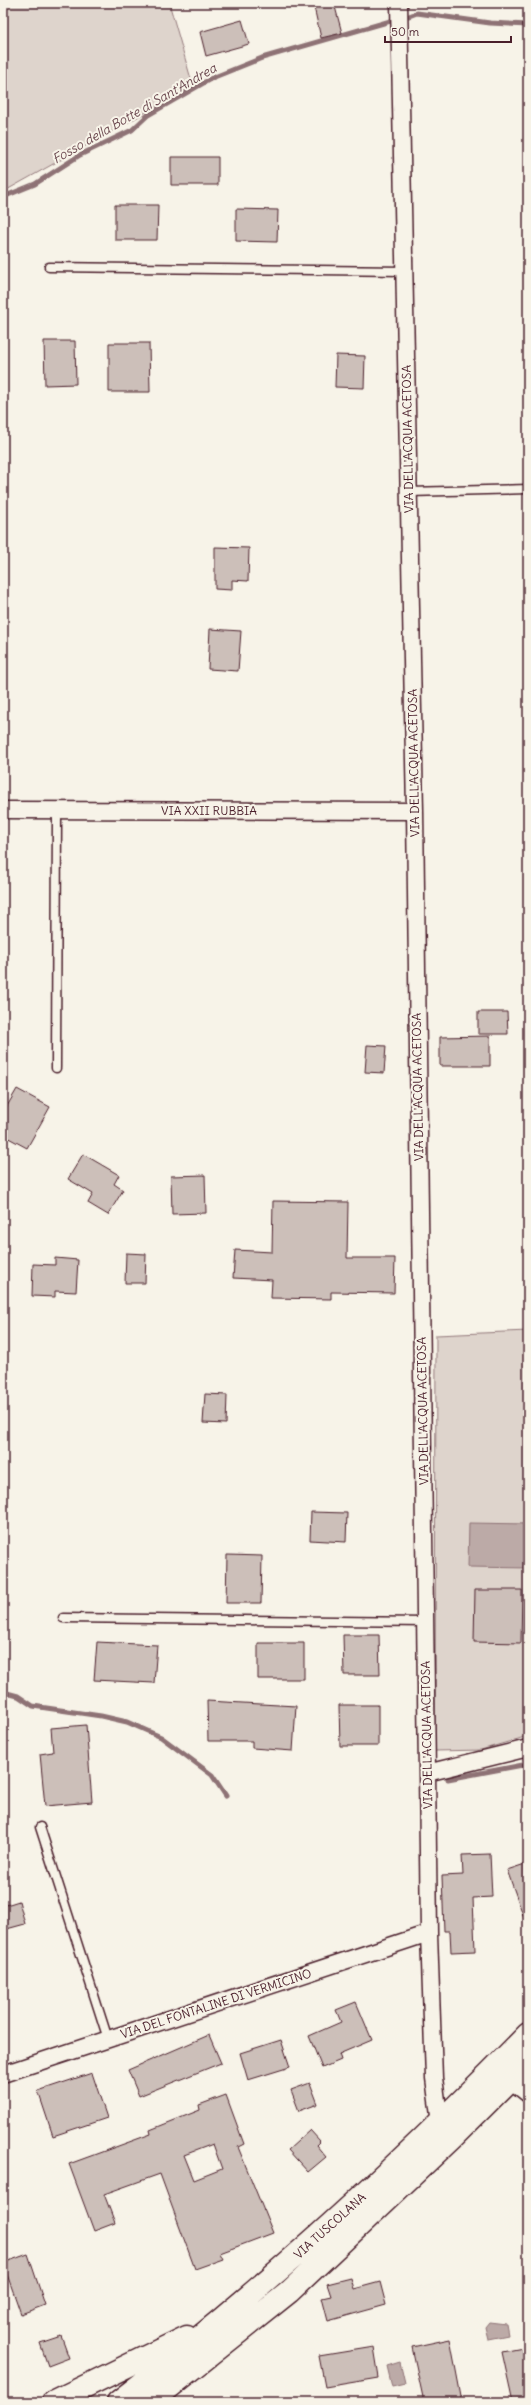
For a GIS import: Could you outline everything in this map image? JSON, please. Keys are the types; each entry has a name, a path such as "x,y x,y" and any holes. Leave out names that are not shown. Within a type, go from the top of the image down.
{"main road":[{"name":"VIA TUSCOLANA","path":"151,2402 289,2292 446,2130 503,2074 528,2034"},
{"name":"VIA TUSCOLANA","path":"503,2074 528,2062"},
{"name":"VIA TUSCOLANA","path":"118,2402 217,2324 353,2205 446,2130"},
{"path":"53,2402 217,2324"}],"street":[{"name":"VIA DELL'ACQUA ACETOSA","path":"399,3 415,811 429,1933 434,2078 446,2130"},
{"name":"VIA XXII RUBBIA","path":"3,810 415,811"},
{"path":"427,1773 528,1748"},
{"name":"VIA DEL FONTALINE DI VERMICINO","path":"3,2074 429,1933"},
{"path":"503,2074 528,2094"}],"lane":[{"path":"49,267 405,271"},
{"path":"409,492 528,489"},
{"path":"56,1068 57,811"},
{"path":"64,1618 425,1622"},
{"path":"40,1827 108,2040"}],"shaded area":[{"path":"3,3 169,3 193,86 3,192"},
{"path":"528,1331 528,1736 481,1750 435,1751 436,1335"},
{"path":"469,1523 528,1524 528,1568 468,1567"},
{"path":"489,2322 506,2324 508,2335 488,2339 485,2327"},
{"path":"400,2362 405,2384 392,2387 387,2366"}],"building":[{"path":"334,3 342,33 321,38 314,7"},
{"path":"242,20 249,44 206,56 200,32"},
{"path":"171,157 218,157 218,185 171,185"},
{"path":"115,205 158,205 157,240 115,240"},
{"path":"236,209 278,210 277,242 236,241"},
{"path":"44,341 75,341 76,384 45,385"},
{"path":"109,343 149,343 150,392 109,392"},
{"path":"336,355 365,356 364,388 335,387"},
{"path":"215,547 249,548 248,581 232,580 232,590 215,589"},
{"path":"210,629 241,631 238,671 208,669"},
{"path":"478,1012 507,1012 508,1034 478,1034"},
{"path":"490,1036 490,1066 440,1066 440,1037"},
{"path":"367,1045 386,1046 384,1073 365,1072"},
{"path":"17,1089 50,1107 27,1148 3,1135 3,1113"},
{"path":"83,1154 119,1175 114,1184 123,1190 108,1215 88,1203 93,1194 68,1179"},
{"path":"205,1175 206,1213 172,1214 171,1176"},
{"path":"273,1201 348,1202 347,1258 395,1258 394,1293 331,1292 331,1299 271,1298 272,1280 233,1278 235,1250 272,1252"},
{"path":"126,1253 146,1254 145,1283 125,1283"},
{"path":"55,1258 78,1260 76,1292 55,1291 55,1297 32,1296 33,1264 55,1265"},
{"path":"205,1394 227,1395 226,1424 203,1423"},
{"path":"311,1512 347,1513 346,1542 310,1540"},
{"path":"227,1555 262,1556 261,1603 226,1603"},
{"path":"475,1590 522,1590 521,1643 474,1642"},
{"path":"343,1635 379,1635 380,1675 344,1675"},
{"path":"97,1642 157,1645 154,1683 94,1680"},
{"path":"258,1643 304,1643 304,1679 258,1679"},
{"path":"207,1701 296,1706 293,1751 252,1748 252,1741 208,1741"},
{"path":"339,1705 378,1705 378,1746 340,1746"},
{"path":"86,1725 92,1802 45,1806 40,1754 53,1752 51,1728"},
{"path":"490,1854 492,1897 473,1898 475,1951 451,1952 450,1931 444,1931 442,1876 463,1875 462,1855"},
{"path":"528,1863 528,1923 526,1923 507,1870"},
{"path":"19,1901 25,1924 3,1930 3,1906"},
{"path":"356,2002 372,2040 339,2054 341,2060 322,2068 309,2036 341,2022 336,2010"},
{"path":"209,2035 221,2063 139,2096 128,2070"},
{"path":"281,2040 290,2067 248,2080 240,2053"},
{"path":"92,2073 107,2118 53,2136 38,2091"},
{"path":"310,2083 318,2104 299,2111 291,2090"},
{"path":"226,2095 244,2144 238,2147 273,2233 220,2253 223,2259 195,2269 160,2174 104,2194 115,2223 94,2231 69,2164 151,2134 150,2130 200,2110 199,2105","holes":["213,2144 222,2169 194,2180 184,2155"]},
{"path":"310,2130 320,2141 316,2145 326,2157 308,2172 288,2150"},
{"path":"28,2254 45,2305 21,2314 3,2263"},
{"path":"351,2278 354,2289 380,2282 386,2305 328,2321 322,2298 331,2296 327,2284"},
{"path":"61,2336 69,2358 48,2366 40,2343"},
{"path":"450,2339 462,2402 424,2402 412,2347"},
{"path":"374,2347 379,2378 325,2387 319,2356"},
{"path":"528,2347 528,2402 513,2402 502,2352"}],"waterway":[{"name":"Fosso della Botte di Sant'Andrea","path":"409,16 417,13 490,23 528,25"},
{"name":"Fosso della Botte di Sant'Andrea","path":"3,197 35,184 80,155 132,130 148,115 212,78 262,58 394,20"},
{"path":"3,1692 18,1696 33,1706 101,1716 127,1722 161,1737 212,1775 226,1796"},
{"path":"448,1779 528,1764"}]}
